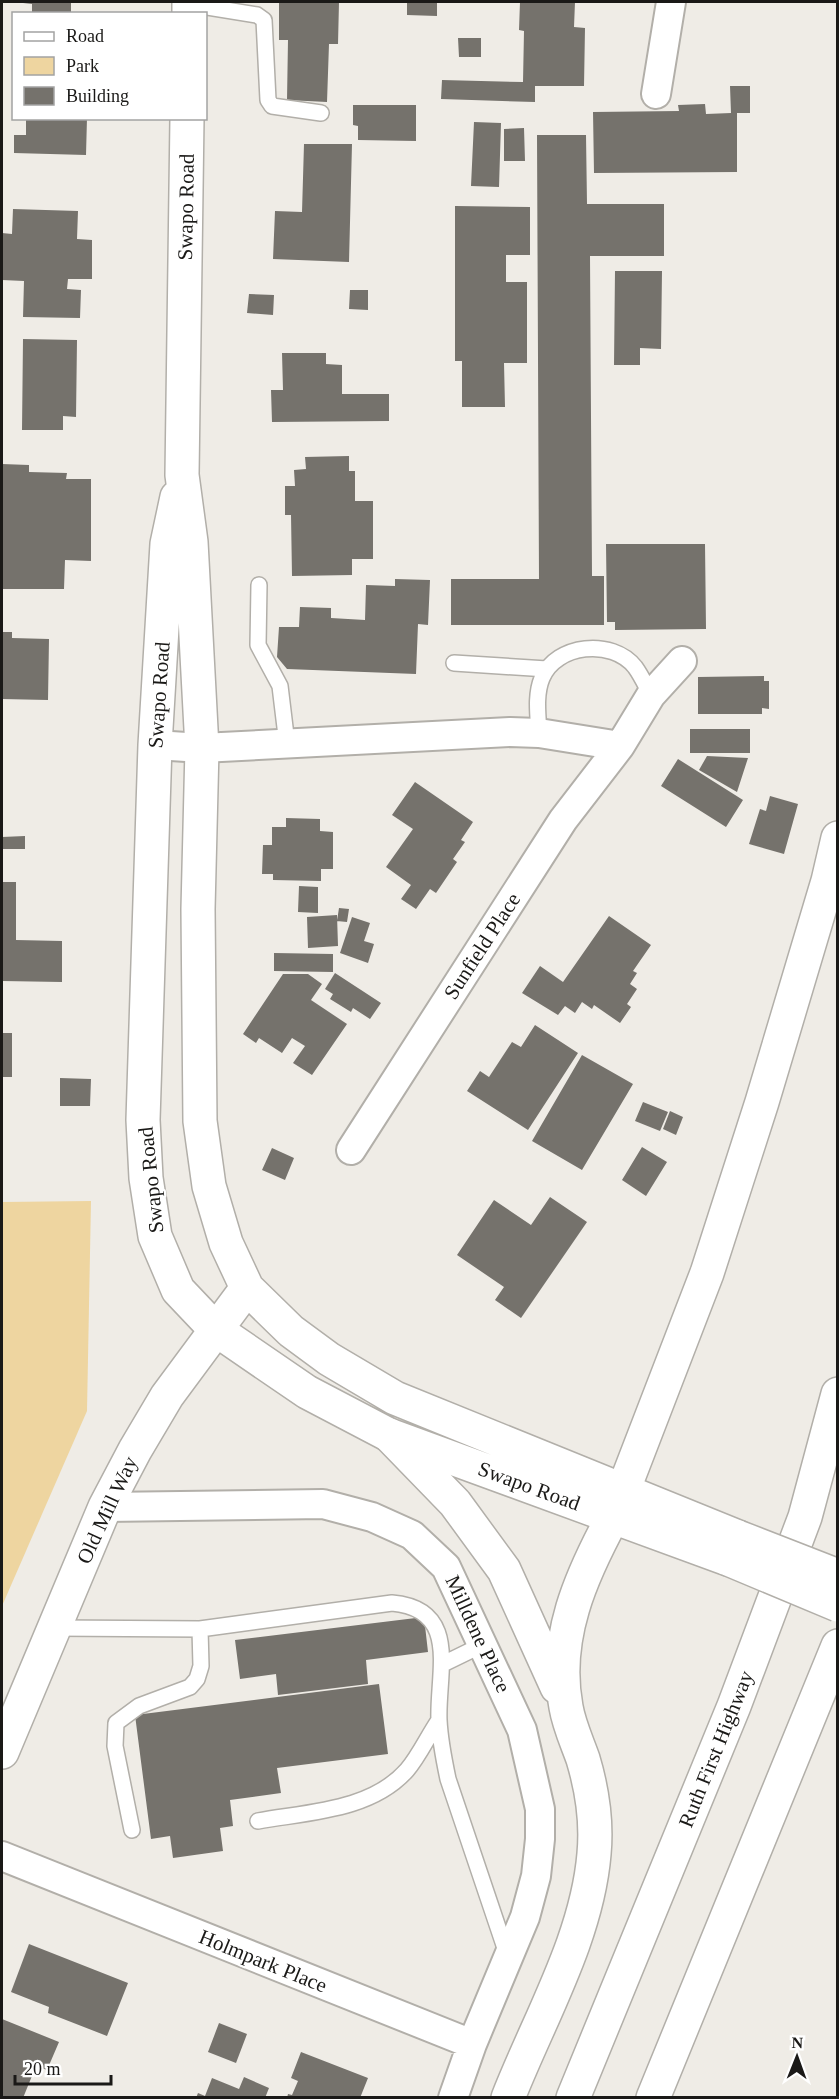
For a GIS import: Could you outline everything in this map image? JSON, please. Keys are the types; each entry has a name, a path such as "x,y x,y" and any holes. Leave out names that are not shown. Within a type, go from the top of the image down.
{"main road":[{"name":"Swapo Road","path":"187,120 182,475 191,543 201,748 198,920 200,1121 209,1186 226,1243 247,1288 291,1331 329,1359 395,1398 617,1504"},
{"name":"Swapo Road","path":"182,475 167,544 155,745 144,1109 147,1178 155,1236 178,1290 215,1329 308,1392 389,1435 617,1504 733,1548 837,1576"},
{"path":"566,1708 562,1652 569,1613 617,1504 707,1273 762,1102 828,882 837,838"},
{"name":"Old Mill Way","path":"2,1752 105,1507 167,1396 247,1288"},
{"name":"Ruth First Highway","path":"573,2097 734,1706 805,1517 837,1394"},
{"path":"389,1435 454,1503 504,1570 566,1708 584,1762 594,1809 595,1852 590,1885 574,1942 508,2097"},
{"name":"Swapo Road","path":"733,1548 837,1605"},
{"path":"652,2097 837,1646"}],"street":[{"path":"656,94 671,2"},
{"name":"Sunfield Place","path":"351,1150 563,820 620,746 651,695 682,660"},
{"path":"155,745 201,748 510,732 538,733 620,746"},
{"name":"Milldene Place","path":"105,1507 323,1504 372,1517 412,1535 447,1567 522,1730 540,1809 536,1876 525,1917 472,2044"},
{"name":"Holmpark Place","path":"2,1856 472,2044"},
{"path":"453,2097 472,2044"}],"lane":[{"path":"189,6 257,15 264,20 268,100 272,106 321,113"},
{"path":"259,585 258,645 280,686 287,744"},
{"path":"538,733 538,697 547,669 568,652 585,648 604,650 623,657 635,667 651,695"},
{"path":"454,663 547,669"},
{"path":"54,1628 200,1629 392,1603 419,1608 431,1618 443,1664 439,1720 441,1750 448,1779 508,1957"},
{"path":"132,1830 115,1746 116,1723 125,1714 139,1706 190,1688 197,1679 201,1666 200,1629"},
{"path":"443,1664 482,1646"},
{"path":"258,1821 371,1797 393,1783 407,1770 439,1720"}],"green space":[{"path":"91,1201 87,1411 2,1606 2,1202"}],"building":[{"path":"14,2 71,2 71,12 32,12 32,4"},
{"path":"279,2 339,2 338,44 329,44 327,102 287,100 288,40 279,40"},
{"path":"407,2 437,2 437,16 407,15"},
{"path":"520,2 575,2 574,27 585,28 584,86 535,86 535,102 441,99 442,80 523,82 524,31 519,30"},
{"path":"458,38 481,38 481,57 459,57"},
{"path":"730,86 750,86 750,113 737,113 737,172 594,173 593,112 679,111 678,105 705,104 706,114 731,113"},
{"path":"353,105 416,105 416,141 358,140 358,126 353,125"},
{"path":"26,120 87,120 86,155 14,153 14,135 26,135"},
{"path":"474,122 501,123 499,187 471,186"},
{"path":"524,128 525,161 504,161 504,129"},
{"path":"537,135 586,135 587,204 664,204 664,256 590,256 592,576 604,576 604,625 451,625 451,579 539,579"},
{"path":"304,144 352,144 349,262 273,259 275,211 302,212"},
{"path":"455,206 530,207 530,255 506,255 506,282 527,282 527,363 504,363 505,407 462,407 462,361 455,361"},
{"path":"13,209 78,211 77,239 92,240 92,279 68,279 67,289 81,290 80,318 23,317 24,281 2,280 2,233 12,234"},
{"path":"615,271 662,271 661,349 640,348 640,365 614,365"},
{"path":"350,290 368,290 368,310 349,309"},
{"path":"249,294 274,295 273,315 247,313"},
{"path":"23,339 77,340 76,417 63,416 63,430 22,430"},
{"path":"282,353 326,353 326,364 342,365 342,394 389,394 389,421 272,422 271,390 283,390"},
{"path":"349,456 349,471 355,471 355,501 373,501 373,559 352,559 352,575 292,576 291,515 285,515 285,486 295,486 294,470 306,469 305,457"},
{"path":"2,464 29,465 29,472 67,473 66,479 91,479 91,561 65,560 64,589 2,589"},
{"path":"606,544 705,544 706,629 615,630 615,622 607,622"},
{"path":"395,579 430,580 428,625 418,624 416,674 287,669 277,657 279,627 299,627 300,607 331,608 331,618 365,620 366,585 395,586"},
{"path":"2,632 12,632 12,638 49,639 48,700 2,699"},
{"path":"764,676 764,681 769,681 769,709 762,708 762,714 698,714 698,677"},
{"path":"690,729 750,729 750,753 690,753"},
{"path":"707,756 748,758 737,792 699,770"},
{"path":"678,759 743,800 726,827 661,786"},
{"path":"415,782 473,822 461,840 465,842 453,859 457,862 436,893 430,889 416,909 401,899 411,885 386,867 413,829 392,815"},
{"path":"770,796 798,804 784,854 749,844 760,809 766,811"},
{"path":"286,818 320,819 320,831 333,832 333,869 321,869 321,881 273,880 273,874 262,874 263,845 272,845 272,827 286,827"},
{"path":"25,836 25,849 2,849 2,837"},
{"path":"2,882 16,882 16,940 62,941 62,982 2,981"},
{"path":"299,886 318,887 318,913 298,912"},
{"path":"339,908 349,909 347,922 337,921"},
{"path":"337,915 338,946 308,948 307,917"},
{"path":"609,916 651,945 633,971 637,973 630,984 637,989 627,1004 631,1007 620,1023 594,1005 592,1009 582,1002 575,1013 565,1006 558,1015 522,993 540,966 563,982"},
{"path":"352,917 370,923 364,941 374,944 368,963 340,953"},
{"path":"274,953 333,954 333,972 274,971"},
{"path":"335,973 381,1003 370,1019 353,1008 351,1012 330,999 333,994 325,989"},
{"path":"283,974 308,974 322,984 311,1000 347,1024 312,1075 293,1063 305,1046 292,1038 282,1053 259,1038 256,1043 243,1034"},
{"path":"535,1025 578,1053 528,1130 467,1091 480,1071 489,1077 512,1042 521,1047"},
{"path":"2,1033 12,1033 12,1077 2,1077"},
{"path":"582,1055 633,1084 582,1170 532,1141"},
{"path":"60,1078 91,1079 90,1106 60,1106"},
{"path":"643,1102 668,1112 660,1131 635,1121"},
{"path":"670,1111 683,1117 676,1135 663,1129"},
{"path":"642,1147 667,1162 646,1196 622,1180"},
{"path":"272,1148 294,1158 285,1180 262,1170"},
{"path":"550,1197 587,1222 521,1318 495,1300 504,1287 457,1255 494,1200 531,1225"},
{"path":"424,1617 428,1652 366,1660 368,1684 278,1695 276,1674 240,1679 235,1640"},
{"path":"379,1684 388,1754 277,1768 281,1793 230,1800 233,1826 220,1828 223,1851 173,1858 170,1836 151,1839 135,1715"},
{"path":"29,1944 128,1983 107,2036 48,2013 49,2007 11,1992"},
{"path":"2,2019 59,2042 47,2070 36,2066 23,2098 2,2097"},
{"path":"219,2023 247,2034 236,2063 208,2052"},
{"path":"301,2052 368,2078 360,2098 287,2098 288,2094 292,2095 298,2081 291,2078"},
{"path":"244,2077 269,2088 265,2098 196,2098 198,2093 205,2096 212,2078 239,2089"}]}
